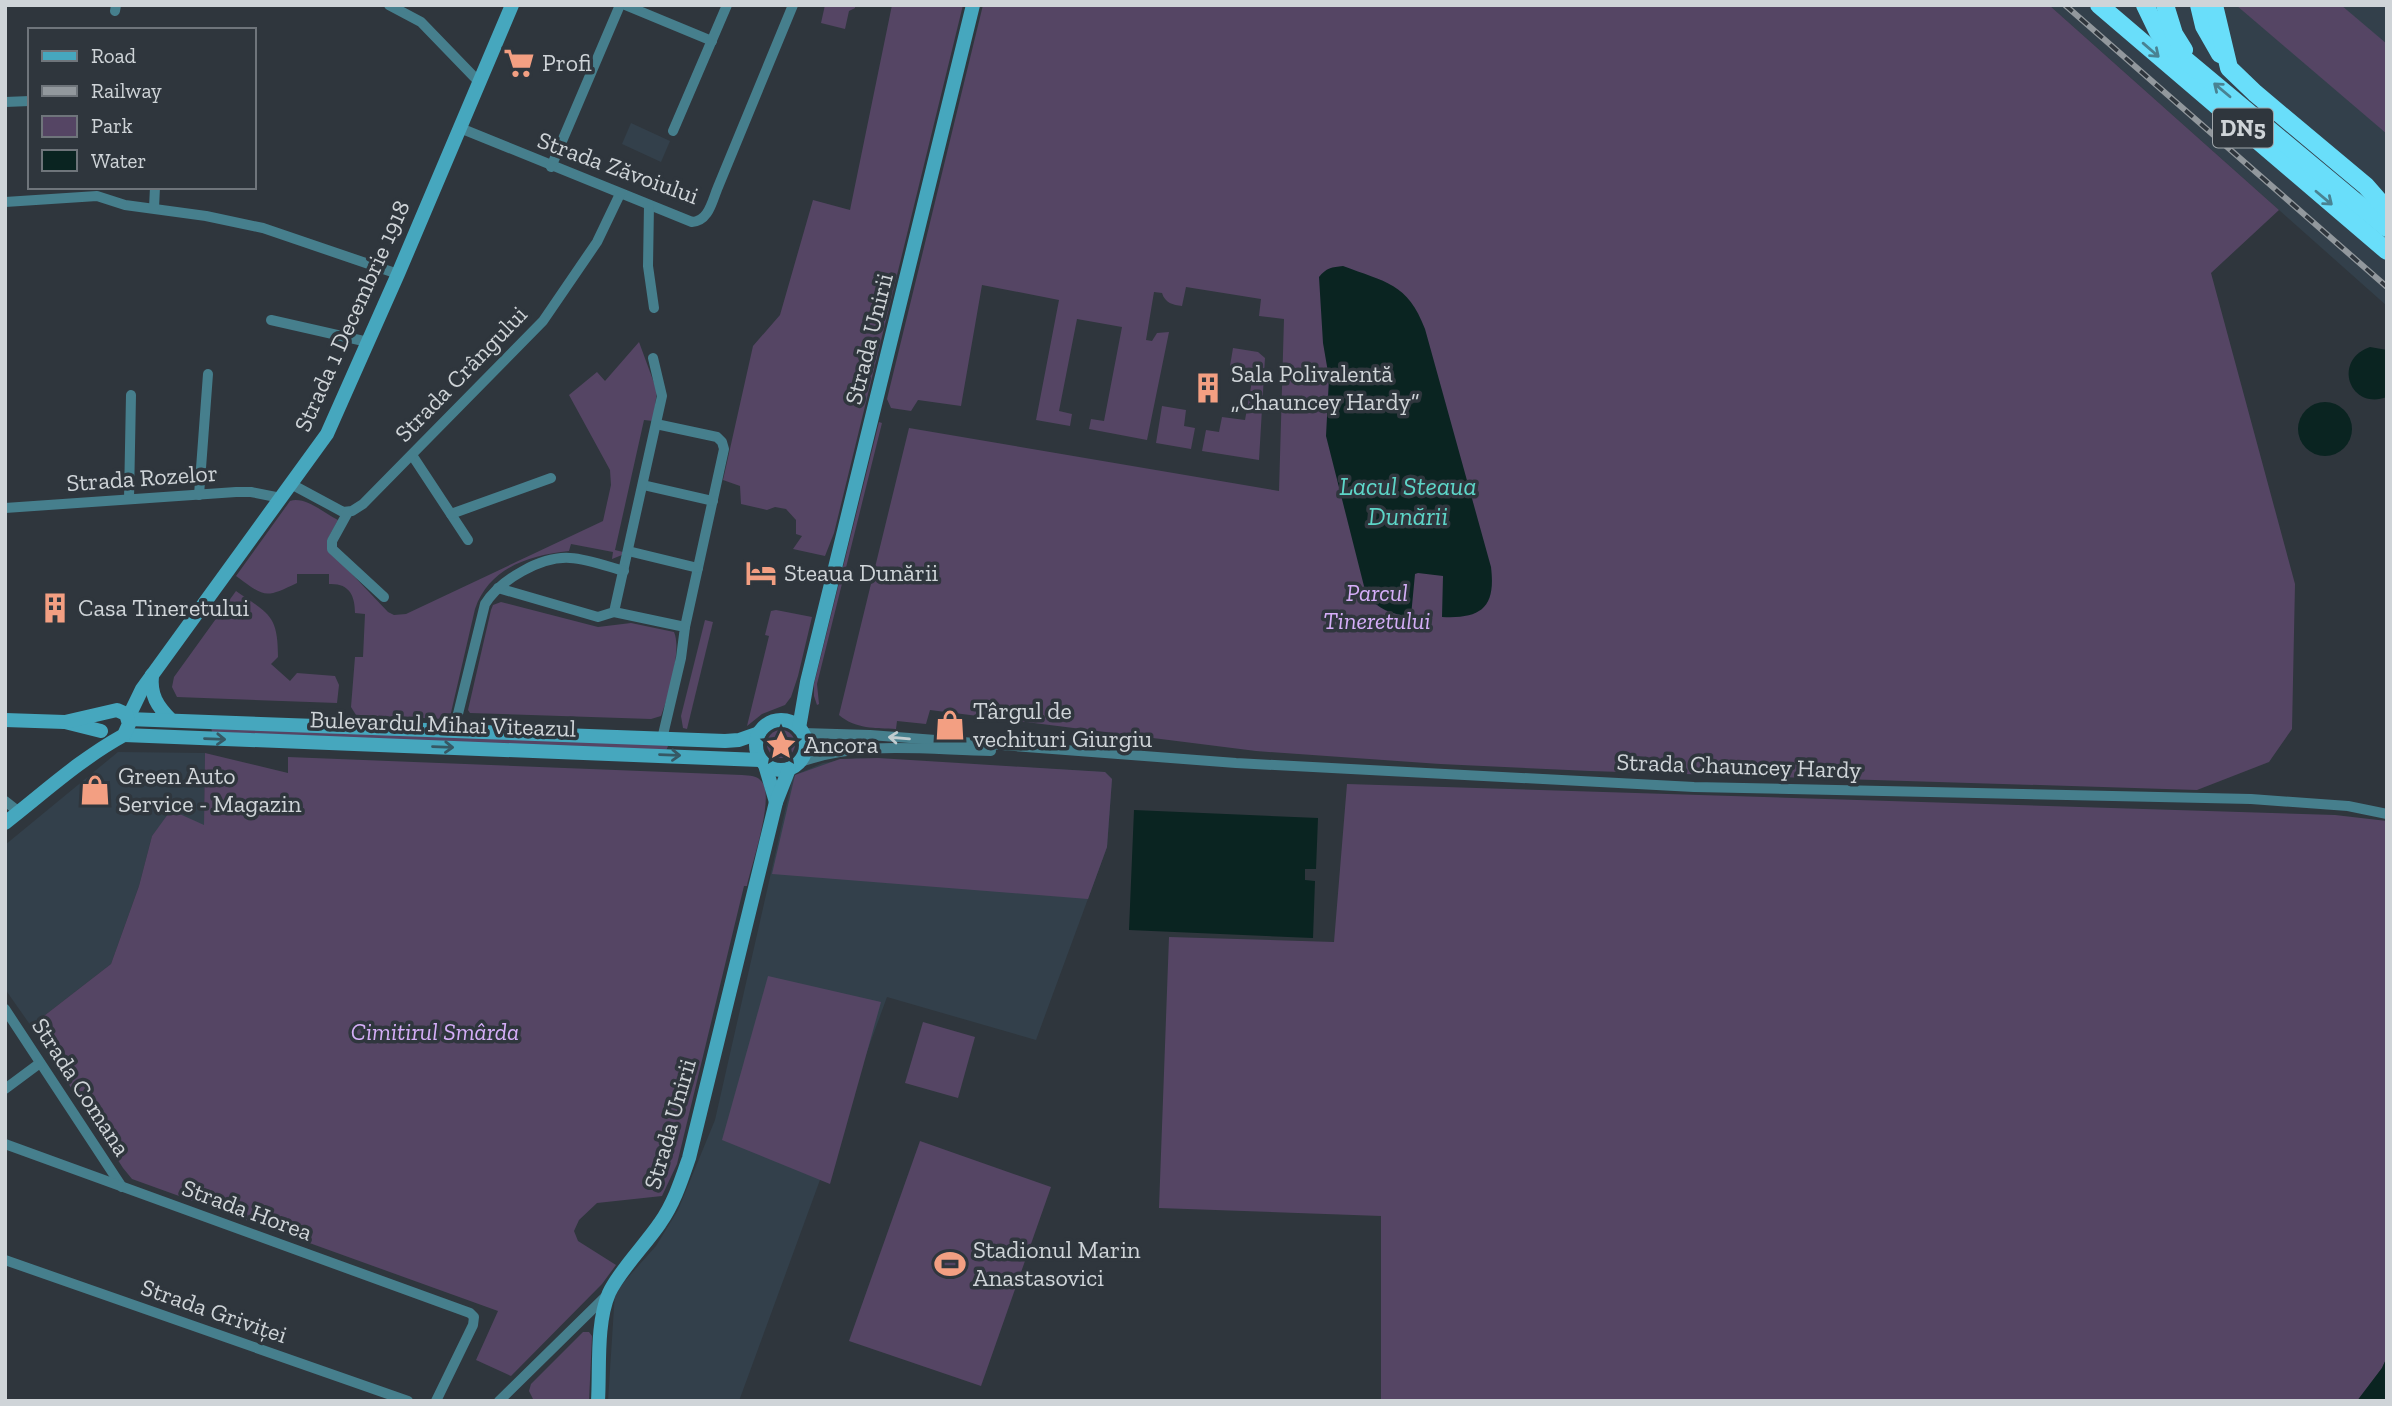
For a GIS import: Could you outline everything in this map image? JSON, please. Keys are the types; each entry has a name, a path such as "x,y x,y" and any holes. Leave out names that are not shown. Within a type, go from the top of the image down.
{"highway":[{"name":"DN5","path":"2099,5 2387,251"},
{"name":"DN5","path":"2145,5 2158,32 2176,52 2387,228"},
{"name":"DN5","path":"2165,5 2174,34 2195,68"},
{"name":"DN5","path":"2199,5 2211,42 2230,68 2255,93 2366,187 2387,210"},
{"path":"2214,5 2230,68"}],"main road":[{"name":"Strada 1 Decembrie 1918","path":"119,715 142,689 333,422 512,5"},
{"name":"Strada Unirii","path":"801,731 807,682 972,7"},
{"path":"152,675 152,694 171,720"},
{"name":"Strada Unirii","path":"783,720 796,704 807,682"},
{"path":"5,823 85,758 110,734 129,728 119,715 100,724 110,734"},
{"name":"Bulevardul Mihai Viteazul","path":"5,720 65,722 119,715 171,720 662,739 735,740 759,733"},
{"path":"763,762 779,770 794,766 805,751 801,731 783,720 769,723 759,733 755,747 763,762 776,802"},
{"name":"Bulevardul Mihai Viteazul","path":"65,722 110,734 725,757 763,762"},
{"name":"Strada Unirii","path":"609,1293 662,1221 689,1158 776,802 794,766"},
{"path":"598,1401 603,1314 609,1293"}],"street":[{"path":"389,5 421,22 479,82"},
{"path":"551,167 622,5 712,41"},
{"path":"673,131 727,5"},
{"name":"Strada Zăvoiului","path":"460,128 620,194 692,222 699,221 706,215 793,5"},
{"path":"5,102 28,101"},
{"path":"155,208 156,189"},
{"name":"Strada Crângului","path":"348,512 363,504 542,321 587,258 620,194"},
{"path":"5,202 97,196 125,205 263,228 398,274"},
{"path":"649,205 648,266 654,308"},
{"path":"271,320 368,342"},
{"path":"614,612 663,391 653,358"},
{"path":"199,495 208,374"},
{"path":"130,499 131,395"},
{"path":"656,424 716,438 722,442 724,449 662,739"},
{"path":"412,455 468,541"},
{"path":"451,514 551,478"},
{"path":"291,484 339,510 348,512 332,541 332,549 384,597"},
{"path":"643,485 713,501"},
{"name":"Strada Rozelor","path":"5,508 251,492 281,498"},
{"path":"628,551 698,568"},
{"path":"454,730 485,604 498,588 531,567 563,558 624,570"},
{"path":"498,588 598,617 614,612 685,627"},
{"name":"Strada Chauncey Hardy","path":"801,731 1246,764 1694,787 2251,799 2328,803 2387,814"},
{"name":"Strada Chauncey Hardy","path":"794,766 827,754 853,749 1089,753"},
{"path":"5,801 19,812"},
{"name":"Strada Comana","path":"5,1010 122,1187"},
{"path":"5,1089 40,1063"},
{"name":"Strada Horea","path":"5,1144 467,1311 474,1317 473,1325 436,1401"},
{"name":"Strada Griviței","path":"5,1260 388,1397 408,1401"},
{"name":"Strada Unirii","path":"499,1401 609,1293"}],"shaded area":[{"path":"2049,5 2387,5 2387,306 2279,210"},
{"path":"631,123 670,141 661,162 622,144"},
{"path":"118,752 205,753 204,826 172,810 152,836 139,886 111,964 31,1026 5,989 5,845"},
{"path":"857,758 1105,772 1112,779 1107,847 1036,1040 887,997 739,1401 608,1401 615,1292 656,1246 678,1210 715,1120 792,780 795,775 823,763"}],"green space":[{"path":"825,5 855,5 855,8 849,11 845,29 821,23"},
{"path":"892,5 963,5 834,533 825,556 793,549 802,536 796,534 796,520 786,509 775,507 767,510 741,504 740,486 723,480 753,346 780,315 813,200 850,210"},
{"name":"Parcul Tineretului","path":"983,5 2049,5 2279,210 2211,273 2295,584 2292,729 2269,762 2197,790 1440,764 1256,751 930,710 926,724 897,721 896,729 866,727 845,720 839,715 909,428 1279,491 1284,319 1259,316 1261,299 1186,287 1182,306 1170,303 1162,293 1154,292 1146,340 1152,341 1157,333 1169,332 1147,440 1089,429 1091,419 1104,421 1122,327 1077,319 1059,411 1072,414 1070,426 1036,420 1059,300 982,285 961,406 918,400 911,411 891,408 887,399"},
{"path":"2236,5 2341,5 2387,44 2387,134"},
{"path":"639,342 657,391 653,421 644,420 615,550 623,552 622,555 612,559 613,552 571,544 569,551 539,556 512,566 490,583 475,609 450,717 444,719 356,715 351,707 355,657 363,657 365,614 355,613 350,591 336,584 329,584 329,574 297,574 297,583 271,593 259,592 236,576 290,501 308,503 338,520 327,540 329,550 388,612 394,615 406,614 603,521 611,485 610,470 569,395 597,372 605,381"},
{"path":"1233,348 1258,352 1265,358 1259,460 1202,451 1206,430 1219,432 1222,417 1245,420 1254,370 1230,366"},
{"path":"1162,406 1186,410 1184,426 1195,428 1191,449 1156,443"},
{"path":"879,422 882,423 817,684 817,705 814,684"},
{"path":"236,591 264,611 273,624 278,657 271,664 290,681 297,673 335,676 339,685 337,703 177,697 172,687 174,677"},
{"path":"501,602 598,627 631,623 674,632 675,661 661,716 651,719 470,713 468,710 491,610 493,605"},
{"path":"771,611 812,617 798,676 791,697 785,705 762,714 747,726 769,636 765,635"},
{"path":"705,620 713,622 687,729 683,728 681,716"},
{"path":"211,727 668,746 666,751 212,732"},
{"path":"781,730 791,734 795,744 791,754 781,758 771,754 767,744 771,734"},
{"name":"Cimitirul Smârda","path":"205,753 288,773 288,757 742,775 756,777 762,782 766,802 761,832 747,886 744,886 677,1164 662,1196 597,1203 579,1220 574,1231 578,1241 616,1265 602,1284 511,1376 476,1360 498,1311 132,1179 31,1026 111,964 139,886 152,836 171,810 204,825"},
{"path":"878,758 1105,772 1112,779 1107,847 1088,899 772,874 795,775 840,759"},
{"path":"1347,784 2335,815 2387,821 2387,1357 2382,1368 2357,1401 1381,1401 1381,1216 1159,1208 1169,937 1334,942"},
{"path":"768,976 881,1002 830,1184 722,1140"},
{"path":"923,1022 975,1037 958,1098 905,1083"},
{"name":"Stadionul Marin Anastasovici","path":"920,1141 1051,1187 981,1386 849,1341"},
{"path":"583,1332 589,1332 592,1336 589,1401 534,1401 529,1391 531,1384"}],"water":[{"name":"Lacul Steaua Dunării","path":"1343,266 1383,281 1403,293 1411,302 1425,329 1491,567 1491,592 1483,608 1476,613 1442,617 1443,576 1415,574 1411,616 1386,610 1375,604 1366,594 1326,436 1329,378 1323,343 1319,277 1330,268"},
{"path":"2370,347 2387,350 2387,397 2363,397 2355,391 2350,382 2351,362 2358,353"},
{"path":"2325,402 2344,410 2352,429 2344,448 2325,456 2306,448 2298,429 2306,410"},
{"path":"1134,810 1318,818 1316,869 1305,869 1305,880 1315,881 1313,938 1129,930"},
{"path":"2387,1357 2387,1401 2357,1401 2382,1368"}],"railway":[{"path":"2065,5 2387,287"}],"place":[{"name":"Profi","path":"519,63"},
{"name":"Sala Polivalentă „Chauncey Hardy“","path":"1208,388"},
{"name":"Steaua Dunării","path":"761,573"},
{"name":"Casa Tineretului","path":"55,608"},
{"name":"Târgul de vechituri Giurgiu","path":"950,725"},
{"name":"Ancora","path":"781,745"},
{"name":"Green Auto Service - Magazin","path":"95,790"},
{"name":"Stadionul Marin Anastasovici","path":"950,1264"}]}
